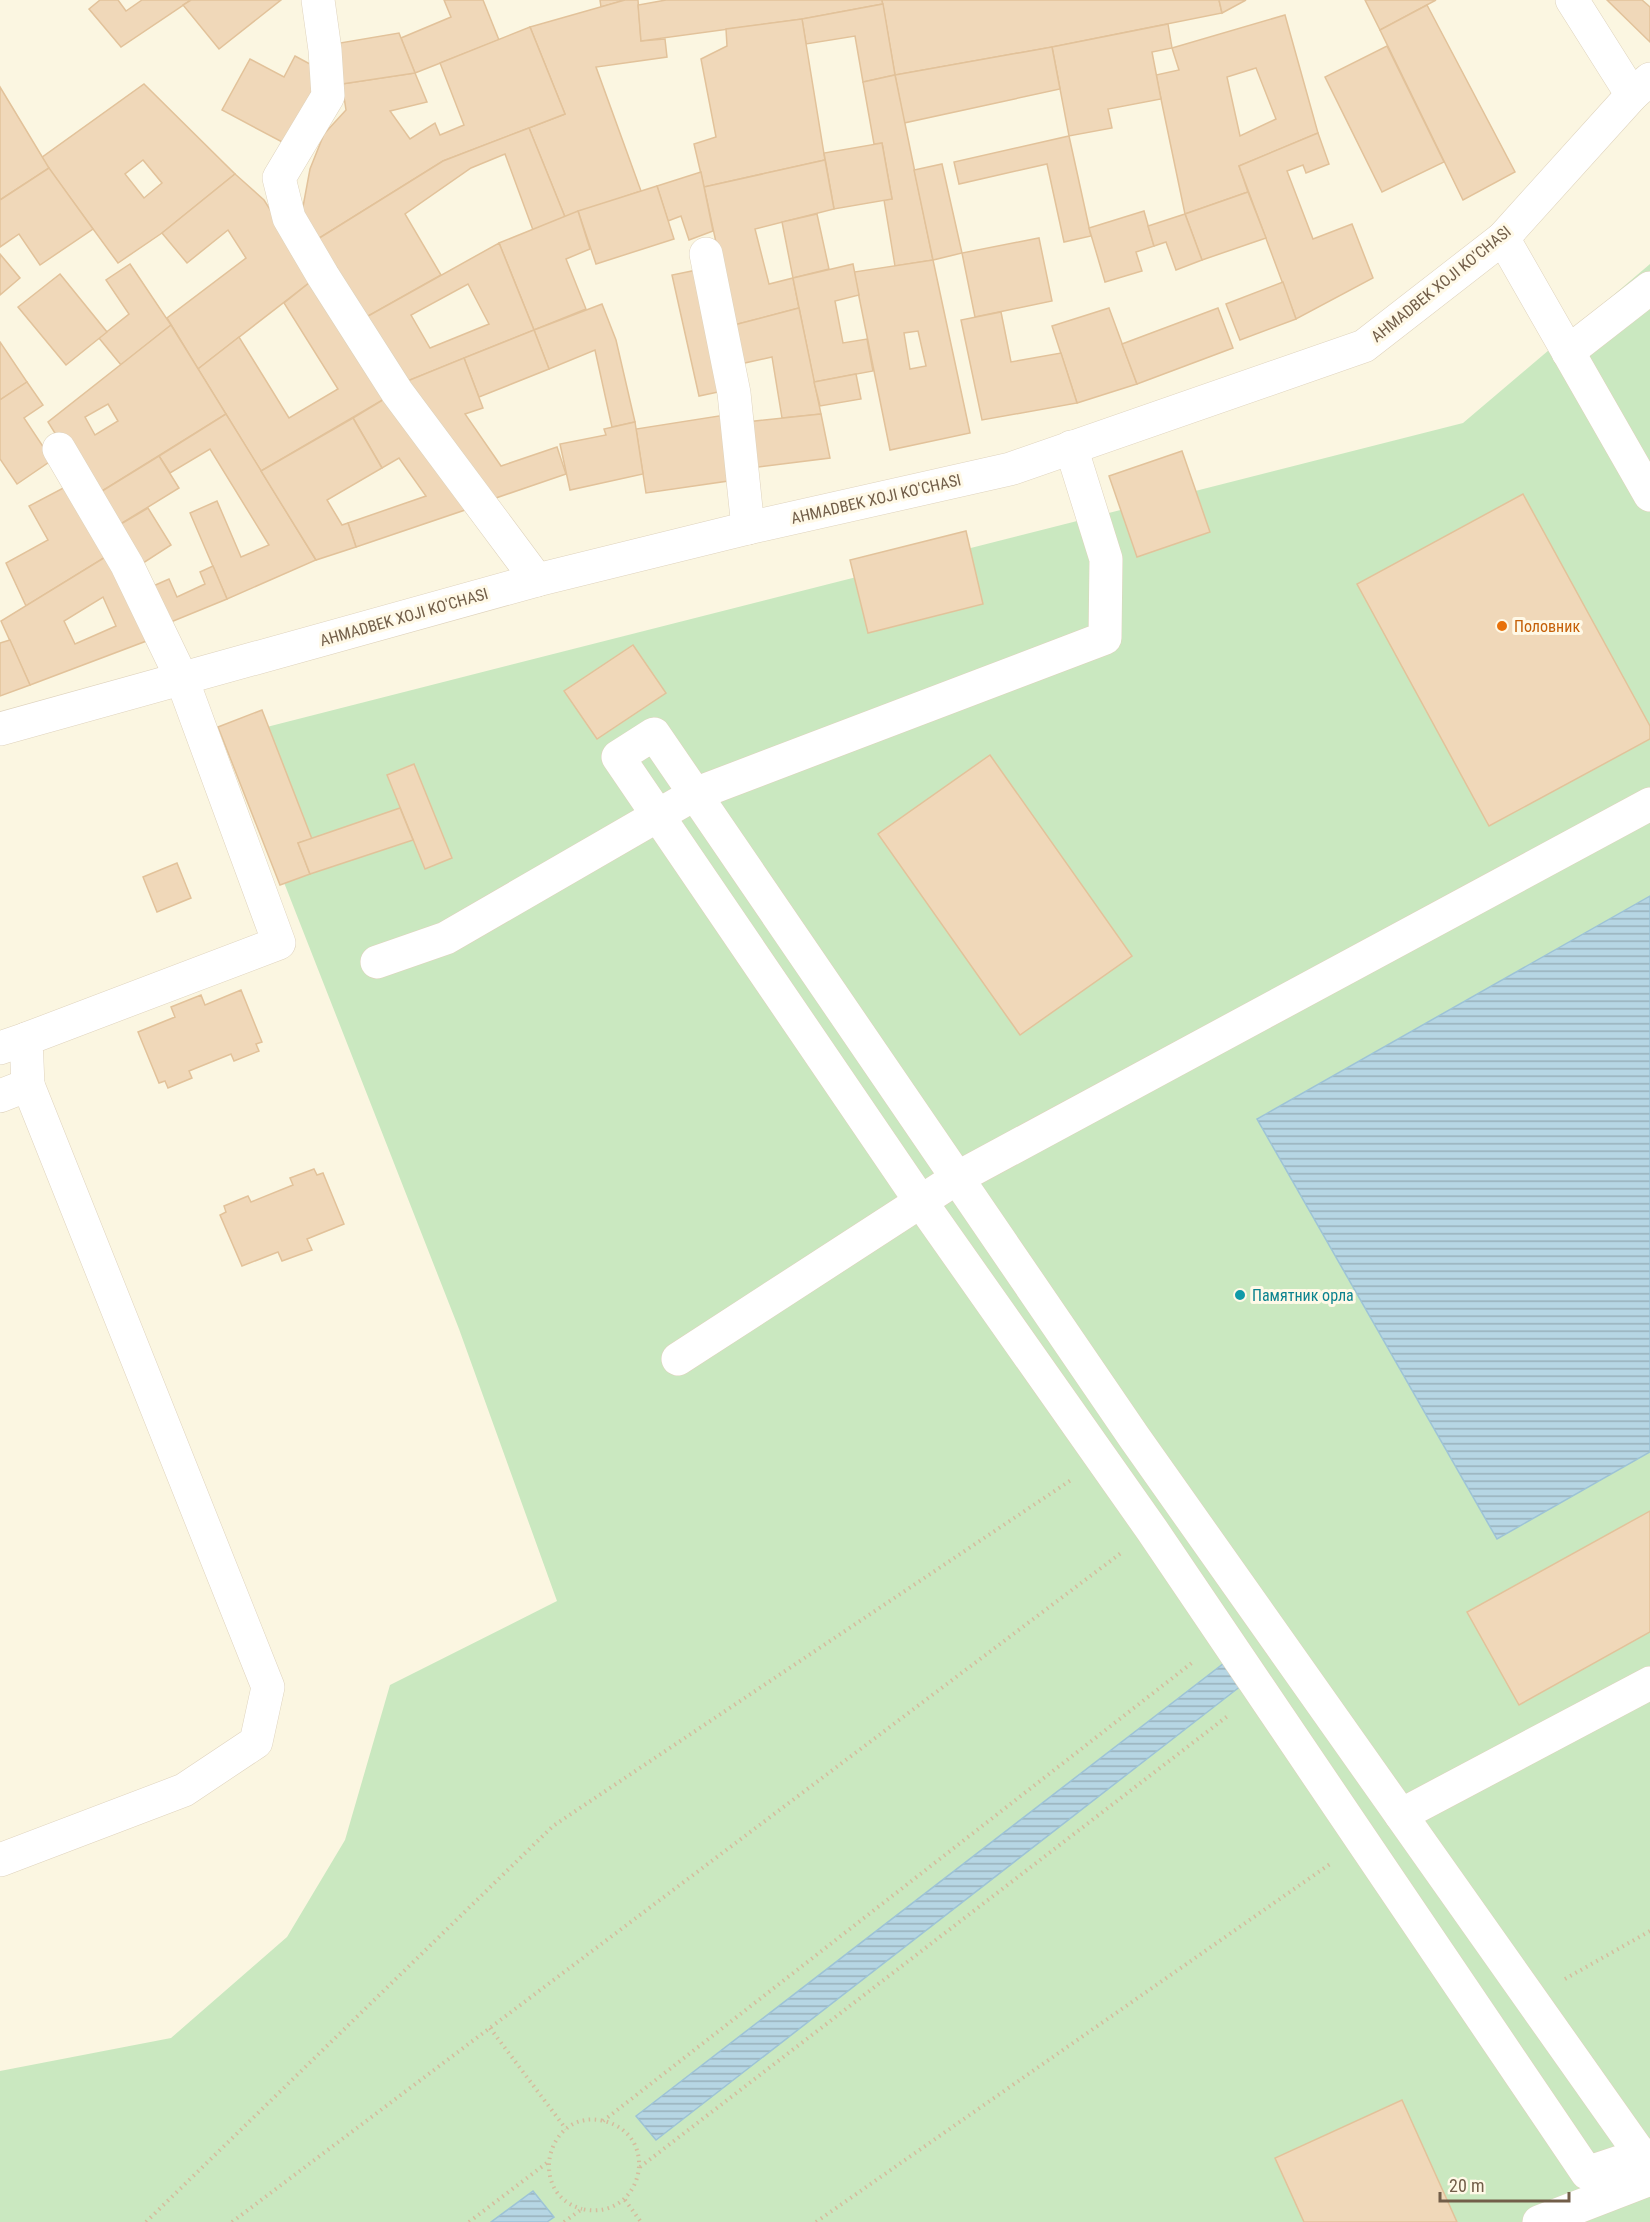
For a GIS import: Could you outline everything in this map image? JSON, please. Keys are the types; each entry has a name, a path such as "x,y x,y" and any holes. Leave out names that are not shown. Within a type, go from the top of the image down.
{"street":[{"path":"318,0 326,50 328,96 279,178 289,218 397,392 537,580"},
{"path":"1572,0 1641,87"},
{"name":"AHMADBEK XOJI KO'CHASI","path":"0,729 537,580 748,528 1010,469 1364,346 1503,238 1641,87"},
{"path":"1503,238 1650,495"},
{"path":"706,254 734,393 748,528"},
{"path":"1568,352 1650,288"},
{"path":"377,962 446,938 695,795 1105,638 1106,559 1071,447"},
{"path":"0,1860 184,1790 256,1742 268,1687 14,1091 13,1044 279,943 182,679 128,565 59,449"},
{"path":"654,734 1128,1428 1647,2163 1587,2173 1152,1530 921,1202 618,757 654,734"},
{"path":"678,1359 957,1178 1650,804"},
{"path":"1401,1815 1650,1683"},
{"path":"1539,2222 1647,2163"}],"path":[{"path":"146,2222 552,1826 1101,1460"},
{"path":"232,2222 1152,1530"},
{"path":"603,2121 1225,1638"},
{"path":"640,2167 1261,1690"},
{"path":"816,2222 1363,1841"},
{"path":"1530,1999 1650,1931"},
{"path":"490,2028 566,2129"},
{"path":"596,2119 603,2121 614,2123 628,2134 637,2150 640,2167 635,2186 625,2200 609,2208 591,2211 574,2206 560,2196 550,2181 548,2162 552,2145 566,2129 578,2121 596,2119"},
{"path":"469,2222 548,2162"},
{"path":"625,2200 641,2222"},
{"path":"564,2222 582,2209"}],"green space":[{"path":"1650,264 1650,2222 0,2222 0,2071 171,2038 287,1937 345,1840 390,1685 557,1601 459,1329 227,737 1463,423"}],"water":[{"path":"1650,896 1650,1452 1497,1539 1257,1119"},
{"path":"1228,1660 1246,1682 656,2140 636,2116"},
{"path":"533,2191 554,2217 547,2222 491,2222"}],"building":[{"path":"100,0 118,0 126,11 142,0 191,0 121,47 89,9"},
{"path":"191,0 281,0 219,49 183,5"},
{"path":"444,0 483,0 499,40 415,73 401,38 451,17"},
{"path":"600,0 625,0 601,7"},
{"path":"625,0 638,0 641,41 665,39 667,57 596,67 641,191 565,217 529,128 565,114 530,27"},
{"path":"666,0 882,0 883,4 802,19 641,41 638,5"},
{"path":"882,0 1219,0 1222,13 895,75"},
{"path":"1219,0 1246,0 1222,13"},
{"path":"1365,0 1436,0 1380,30"},
{"path":"1607,0 1642,0 1650,7 1650,42"},
{"path":"883,4 895,75 863,82 855,36 806,44 802,19"},
{"path":"1427,5 1515,172 1463,200 1380,30"},
{"path":"1285,15 1318,133 1239,166 1248,192 1185,214 1156,75 1179,70 1172,48","holes":["1256,68 1276,119 1240,136 1227,77"]},
{"path":"802,19 825,160 704,187 694,144 716,137 701,59 727,46 726,29"},
{"path":"1168,24 1172,48 1152,52 1161,99 1108,109 1112,128 1069,136 1052,47"},
{"path":"530,27 565,114 443,161 313,242 302,212 310,169 324,134 346,110 342,84 415,73 427,102 390,111 410,139 435,123 440,135 464,125 440,63"},
{"path":"399,33 415,73 342,84 334,44"},
{"path":"1387,46 1444,162 1382,192 1325,77"},
{"path":"1052,47 1060,89 904,123 895,75"},
{"path":"295,56 323,71 284,143 222,110 250,59 284,77"},
{"path":"895,75 933,260 895,266 884,200 892,199 882,143 874,144 863,82"},
{"path":"144,84 235,174 162,233 118,263 41,158","holes":["143,160 162,183 144,198 125,174"]},
{"path":"0,87 49,168 0,200"},
{"path":"529,128 565,217 533,230 505,154 471,168 405,214 441,275 361,320 313,242 443,161"},
{"path":"1318,133 1329,164 1306,173 1303,165 1287,171 1313,239 1352,224 1373,278 1296,319 1239,166"},
{"path":"1069,136 1091,236 1064,242 1047,164 959,184 954,162"},
{"path":"882,143 892,199 834,209 824,153"},
{"path":"825,160 834,209 755,229 769,284 793,278 799,308 734,325 704,187"},
{"path":"942,164 962,253 933,260 914,170"},
{"path":"49,168 93,229 40,265 19,234 0,247 0,200"},
{"path":"701,172 713,231 689,240 681,216 668,221 657,186"},
{"path":"235,174 264,200 314,279 198,369 167,318 246,258 228,230 187,263 162,233"},
{"path":"657,186 674,239 596,264 578,211"},
{"path":"1248,192 1266,238 1202,260 1185,214"},
{"path":"578,211 590,249 566,259 586,309 534,330 499,243"},
{"path":"1144,211 1154,246 1136,252 1142,271 1105,282 1089,228"},
{"path":"817,214 829,269 793,278 782,222"},
{"path":"1185,214 1202,260 1176,270 1166,242 1154,246 1148,226"},
{"path":"1039,238 1052,301 975,317 962,253"},
{"path":"499,243 534,330 405,382 361,320","holes":["468,284 489,324 430,348 411,315"]},
{"path":"0,254 20,278 0,295"},
{"path":"933,260 970,433 890,450 854,272","holes":["918,331 926,366 910,369 904,333"]},
{"path":"130,264 171,325 121,365 99,338 129,314 106,280"},
{"path":"853,264 859,295 835,301 843,343 867,339 873,371 814,382 793,278"},
{"path":"697,270 723,391 699,396 672,275"},
{"path":"60,274 107,332 66,365 18,307"},
{"path":"314,279 386,398 261,471 198,369 239,337 289,418 338,389 284,303"},
{"path":"1283,282 1296,319 1240,340 1226,304"},
{"path":"602,304 616,340 635,422 612,427 595,350 549,369 534,330"},
{"path":"799,308 821,414 782,418 772,357 740,364 734,325"},
{"path":"1109,308 1137,384 1077,403 1052,326"},
{"path":"1218,308 1233,348 1137,384 1122,344"},
{"path":"1001,312 1011,362 1061,353 1077,403 982,420 961,320"},
{"path":"171,325 226,414 94,496 48,422","holes":["108,404 118,421 95,435 85,417"]},
{"path":"534,330 549,369 479,397 464,358"},
{"path":"0,342 27,382 0,400"},
{"path":"464,358 483,408 465,414 501,466 557,447 566,474 490,500 405,382"},
{"path":"856,374 861,399 820,406 814,382"},
{"path":"27,382 43,405 24,418 52,460 17,484 0,459 0,400"},
{"path":"386,398 465,510 356,547 348,523 426,496 399,458 382,468 353,418"},
{"path":"226,414 316,560 227,599 190,513 217,501 241,557 269,545 210,449 170,473 159,456"},
{"path":"821,414 830,458 751,468 746,422"},
{"path":"725,415 735,480 646,493 636,429"},
{"path":"353,418 382,468 327,500 342,525 348,523 356,547 316,560 261,471"},
{"path":"635,422 643,474 570,490 560,444 606,435 604,429"},
{"path":"1182,451 1210,532 1137,557 1109,476"},
{"path":"159,456 179,488 114,528 94,496"},
{"path":"69,485 107,556 26,606 6,563 48,540 29,506"},
{"path":"1523,494 1650,726 1650,739 1489,826 1357,584"},
{"path":"148,508 171,545 137,567 114,528"},
{"path":"966,531 983,604 868,633 850,560"},
{"path":"107,556 157,637 30,685 1,621","holes":["103,597 116,626 75,644 64,621"]},
{"path":"213,566 227,599 166,624 151,587 169,579 177,597 205,584 200,572"},
{"path":"10,640 30,685 0,696 0,643"},
{"path":"633,645 666,693 597,739 564,691"},
{"path":"262,710 312,839 298,843 310,874 280,885 218,727"},
{"path":"990,755 1132,956 1020,1035 878,834"},
{"path":"414,764 452,858 425,869 387,775"},
{"path":"400,808 413,840 310,874 298,843"},
{"path":"177,863 191,898 157,912 143,877"},
{"path":"241,990 262,1042 256,1044 259,1051 234,1061 231,1054 189,1071 192,1078 168,1088 165,1081 159,1083 138,1032 175,1017 171,1007 201,995 205,1005"},
{"path":"314,1169 317,1175 323,1173 344,1224 307,1239 312,1250 282,1261 278,1252 242,1266 220,1215 226,1212 224,1206 248,1196 251,1202 293,1185 290,1178"},
{"path":"1650,1511 1650,1632 1519,1705 1467,1612"},
{"path":"1402,2100 1457,2222 1304,2222 1275,2158"}],"place":[{"name":"Половник","path":"1502,626"},
{"name":"Памятник орла","path":"1240,1295"}]}
